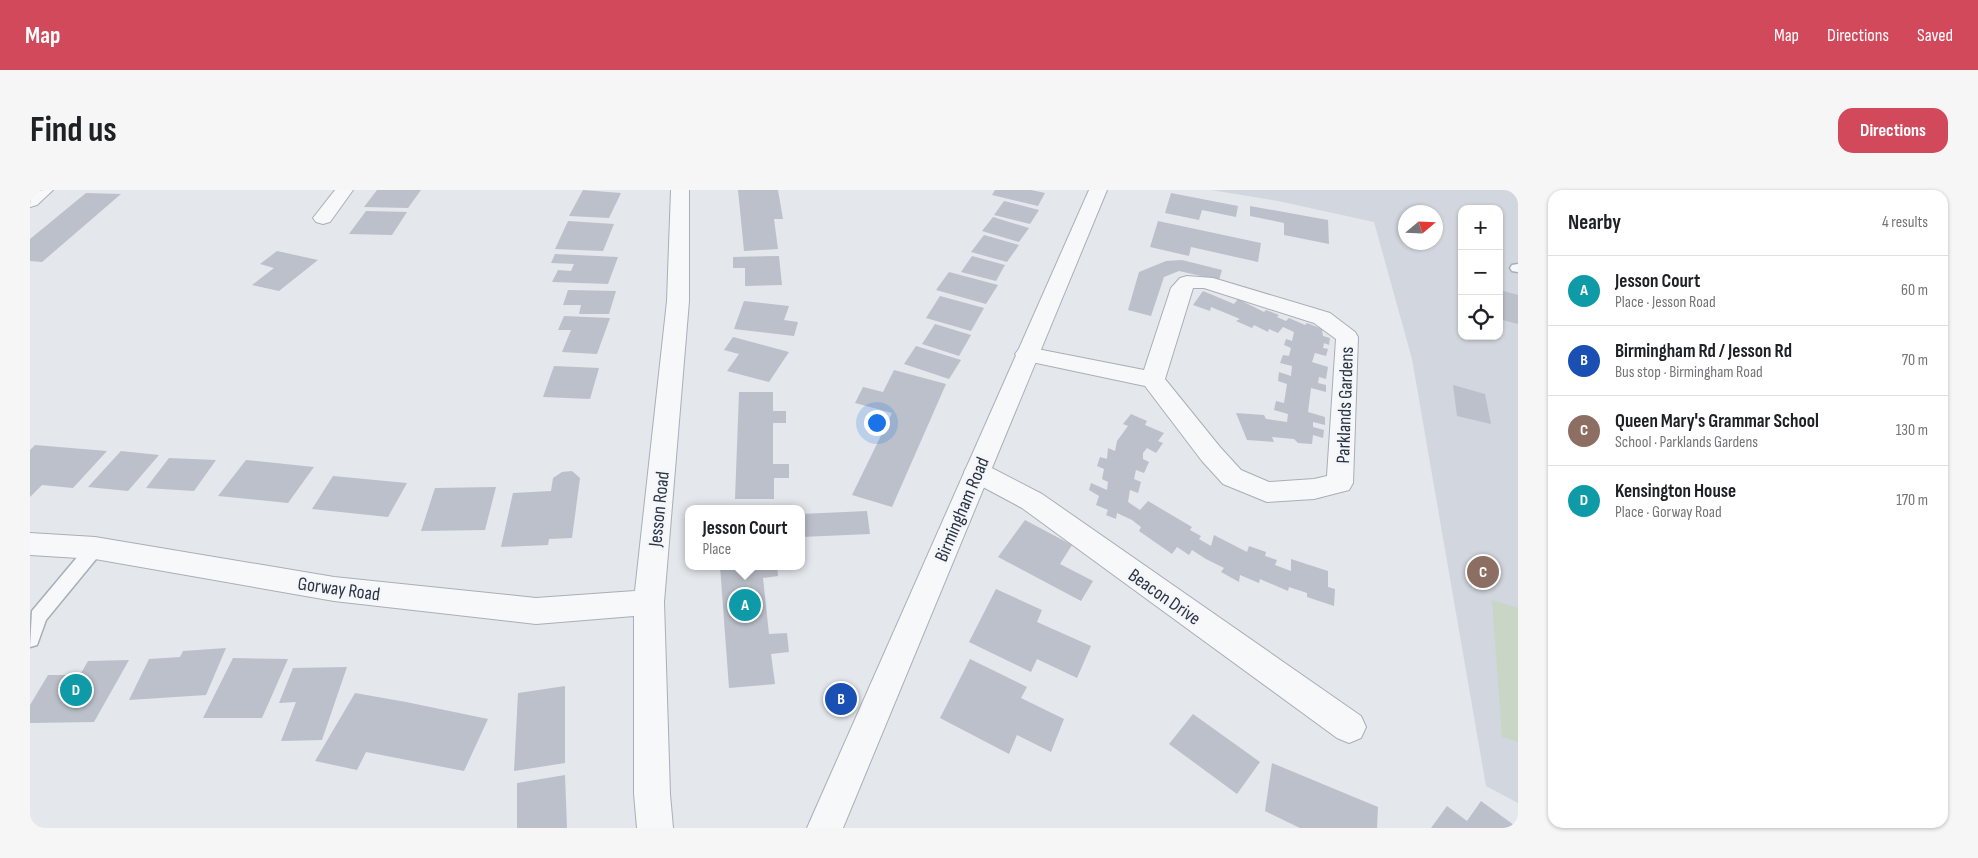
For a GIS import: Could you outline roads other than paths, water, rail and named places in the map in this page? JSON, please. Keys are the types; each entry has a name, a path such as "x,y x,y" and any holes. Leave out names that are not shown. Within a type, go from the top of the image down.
{"street":[{"path":"30,200 44,190"},
{"name":"Jesson Road","path":"655,828 652,794 649,602 678,301 680,190"},
{"name":"Birmingham Road","path":"825,828 1098,190"},
{"path":"311,202 339,196"},
{"path":"323,218 339,196"},
{"name":"Parklands Gardens","path":"1187,282 1206,282 1322,318 1347,338 1340,483 1314,489 1267,492 1232,477 1211,454 1153,380 1182,288 1187,282"},
{"path":"1027,354 1153,380"},
{"name":"Beacon Drive","path":"977,472 1032,501 1349,728"},
{"name":"Gorway Road","path":"30,544 95,548 334,589 536,611 649,602"}],"lane":[{"path":"30,639 38,616 95,548"}],"place":[{"name":"Queen Mary's Grammar School","path":"1483,572"},
{"name":"Jesson Court","path":"745,605"},
{"name":"Kensington House","path":"76,690"},
{"name":"Birmingham Rd / Jesson Rd","path":"841,699"}]}
